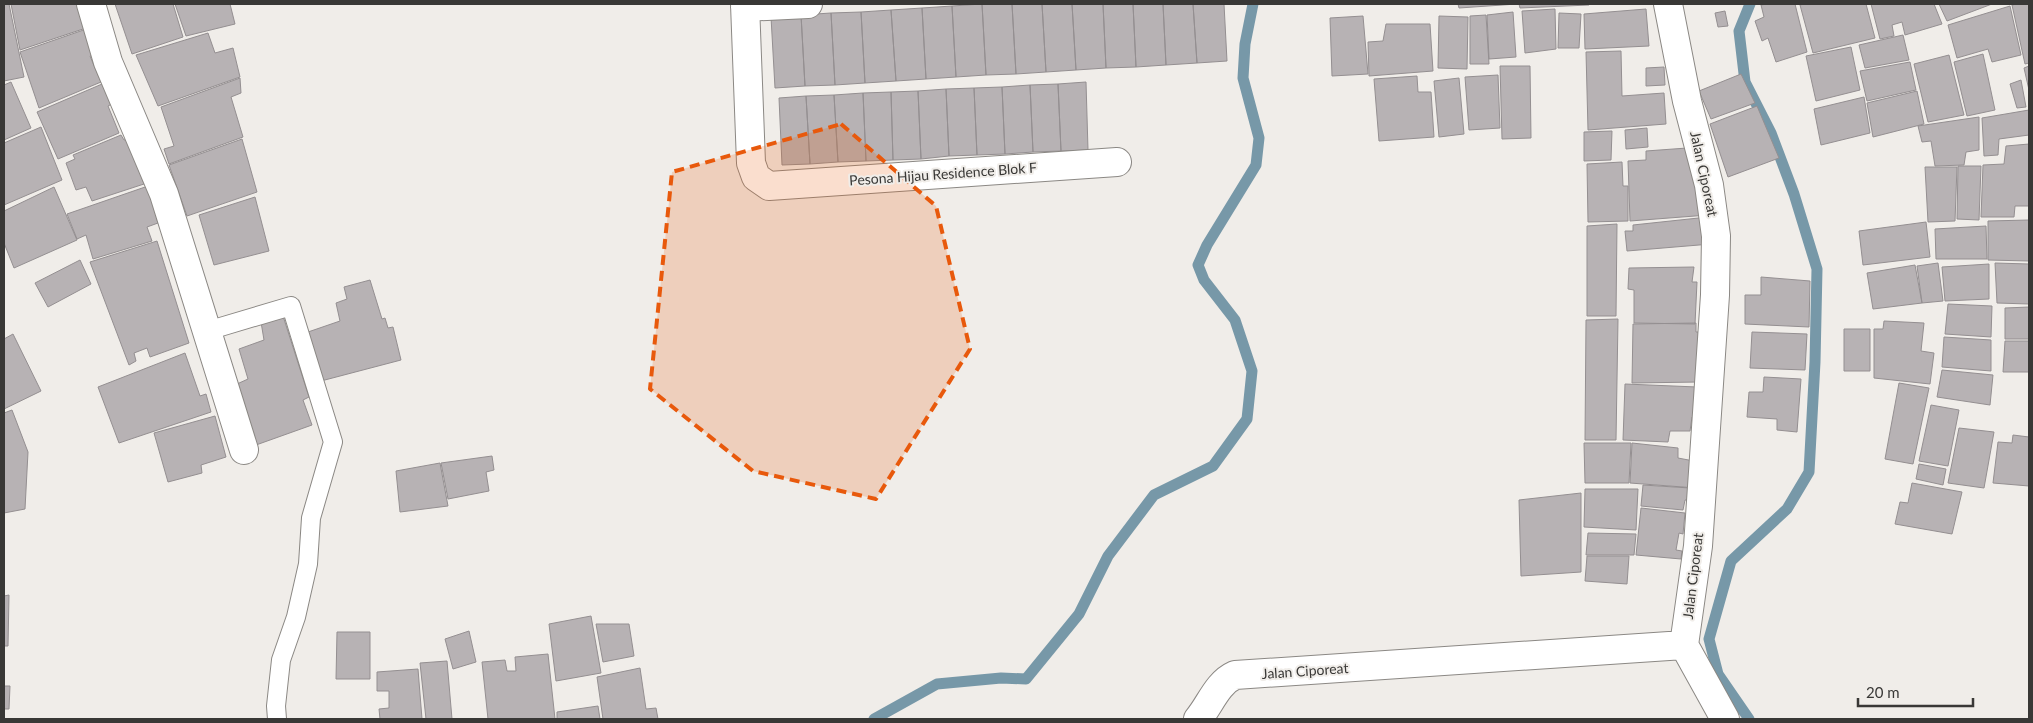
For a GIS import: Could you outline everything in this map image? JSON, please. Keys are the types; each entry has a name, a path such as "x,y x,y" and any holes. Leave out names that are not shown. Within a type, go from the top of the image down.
{"street":[{"path":"91,4 108,62 164,194 244,450"},
{"path":"745,6 808,4"},
{"name":"Jalan Ciporeat","path":"1198,719 1219,688 1228,678 1235,675 1684,646 1698,546 1714,304 1716,236 1709,185 1687,101 1668,4"},
{"name":"Pesona Hijau Residence Blok F","path":"745,6 751,163 756,177 769,186 1117,162"},
{"path":"1684,646 1725,719"}],"lane":[{"path":"207,331 290,306 333,442 311,518 308,564 296,617 281,660 276,719"}],"highlighted area":[{"path":"841,124 936,206 970,349 876,499 753,471 650,389 672,172"}],"building":[{"path":"4,4 9,4 24,77 4,81"},
{"path":"11,4 86,4 92,26 20,50"},
{"path":"115,4 173,4 183,37 132,54"},
{"path":"175,4 230,4 235,24 186,36"},
{"path":"982,4 1012,4 1016,74 986,75"},
{"path":"982,4 986,75 956,77 952,6"},
{"path":"1012,4 1042,4 1046,72 1016,74"},
{"path":"1042,4 1072,4 1076,70 1046,72"},
{"path":"1072,4 1103,4 1106,68 1076,70"},
{"path":"1103,4 1133,4 1136,67 1106,68"},
{"path":"1133,4 1163,4 1166,65 1136,67"},
{"path":"1163,4 1193,4 1197,63 1166,65"},
{"path":"1193,4 1224,4 1227,61 1197,63"},
{"path":"1458,4 1517,4 1459,8"},
{"path":"1519,4 1588,4 1589,5 1520,8"},
{"path":"1795,4 1807,52 1776,62 1768,38 1762,41 1755,21 1764,17 1761,5"},
{"path":"1866,4 1875,38 1813,53 1800,5"},
{"path":"1871,4 1934,4 1942,24 1905,35 1902,22 1892,25 1894,36 1880,39"},
{"path":"1939,4 1992,4 1947,21"},
{"path":"2029,4 2029,63 2025,64 2012,5"},
{"path":"952,6 956,77 926,79 922,8"},
{"path":"2010,6 2021,55 1992,62 1988,49 1957,58 1948,25"},
{"path":"922,8 926,79 896,81 891,10"},
{"path":"1555,9 1556,49 1525,53 1522,11"},
{"path":"1646,9 1649,46 1585,49 1584,14"},
{"path":"891,10 896,81 865,83 861,12"},
{"path":"1725,11 1728,26 1718,27 1715,13"},
{"path":"861,12 865,83 835,85 831,13"},
{"path":"1513,12 1516,57 1489,59 1487,15"},
{"path":"831,13 835,85 805,86 801,15"},
{"path":"1559,13 1581,14 1579,48 1558,48"},
{"path":"801,15 805,86 775,88 771,17"},
{"path":"1486,15 1489,64 1470,64 1470,16"},
{"path":"1363,16 1368,74 1332,76 1330,18"},
{"path":"1439,16 1468,17 1467,69 1438,68"},
{"path":"1386,24 1430,24 1433,71 1369,76 1368,42 1383,41"},
{"path":"95,26 104,51 90,56 101,82 39,108 20,52"},
{"path":"208,33 215,53 233,48 240,77 158,106 136,55"},
{"path":"1903,35 1909,60 1865,68 1859,45"},
{"path":"1851,47 1860,90 1816,101 1806,56"},
{"path":"1621,51 1622,96 1664,93 1666,124 1588,130 1586,52"},
{"path":"1983,54 1995,110 1967,116 1954,62"},
{"path":"1949,55 1964,115 1928,122 1914,64"},
{"path":"1910,62 1916,90 1867,101 1860,71"},
{"path":"1500,66 1530,66 1531,138 1502,139"},
{"path":"2029,66 2029,90 2024,68"},
{"path":"1664,67 1665,85 1646,86 1646,68"},
{"path":"1741,74 1755,103 1711,119 1699,91"},
{"path":"1498,75 1500,128 1469,130 1465,77"},
{"path":"1417,76 1418,92 1431,92 1434,137 1379,141 1374,79"},
{"path":"240,78 241,93 231,97 243,137 169,164 164,149 174,146 161,107"},
{"path":"1459,78 1464,134 1439,137 1434,81"},
{"path":"2021,80 2026,107 2017,108 2010,84"},
{"path":"109,81 118,101 108,106 119,133 58,159 37,112"},
{"path":"11,82 31,128 4,140 4,85"},
{"path":"1086,82 1088,150 1061,151 1058,84"},
{"path":"1058,84 1061,151 1033,152 1030,85"},
{"path":"1030,85 1033,152 1005,154 1002,87"},
{"path":"1002,87 1005,154 977,155 974,88"},
{"path":"974,88 977,155 949,156 946,89"},
{"path":"946,89 949,156 921,159 918,91"},
{"path":"918,91 921,159 893,160 891,92"},
{"path":"1917,91 1924,124 1873,137 1867,103"},
{"path":"891,92 893,160 866,161 863,93"},
{"path":"863,93 866,161 838,162 834,95"},
{"path":"834,95 838,162 810,164 806,96"},
{"path":"806,96 810,164 782,165 779,98"},
{"path":"1864,97 1870,133 1821,145 1814,109"},
{"path":"1757,106 1779,158 1728,177 1710,124"},
{"path":"2029,110 2029,135 1999,139 1998,155 1984,156 1982,118"},
{"path":"1979,117 1979,150 1966,152 1964,165 1935,166 1931,141 1922,142 1918,126"},
{"path":"41,127 62,180 4,205 4,143"},
{"path":"1647,128 1648,147 1626,149 1625,130"},
{"path":"1612,131 1611,160 1584,161 1584,132"},
{"path":"121,135 124,140 128,139 144,184 92,201 86,187 76,190 66,163 75,159 73,155"},
{"path":"242,139 257,192 187,216 169,165"},
{"path":"2029,144 2029,206 2015,206 2014,217 1981,217 1983,165 2004,164 2006,146"},
{"path":"1687,148 1708,215 1630,221 1628,161 1646,160 1646,151"},
{"path":"1622,162 1623,186 1628,186 1628,221 1588,222 1587,164"},
{"path":"1958,166 1981,166 1979,220 1957,219"},
{"path":"1925,167 1957,167 1955,221 1928,222"},
{"path":"148,186 158,223 147,227 152,241 93,259 86,235 77,239 67,214"},
{"path":"54,187 77,240 14,268 4,243 4,211"},
{"path":"255,197 269,251 214,265 199,215"},
{"path":"1708,217 1711,244 1627,251 1625,231 1633,231 1633,225"},
{"path":"2029,220 2029,261 1988,260 1988,221"},
{"path":"1926,222 1930,257 1863,265 1859,231"},
{"path":"1617,224 1616,316 1587,316 1587,226"},
{"path":"1986,226 1987,259 1936,259 1935,229"},
{"path":"157,241 189,343 150,357 147,348 134,353 136,361 129,365 90,262"},
{"path":"80,260 91,284 48,307 35,283"},
{"path":"1938,263 1943,301 1922,303 1917,266"},
{"path":"1995,263 2029,264 2029,304 1997,303"},
{"path":"1989,264 1989,299 1945,301 1942,267"},
{"path":"1915,265 1922,303 1873,309 1867,273"},
{"path":"1694,267 1692,282 1697,282 1695,324 1634,323 1634,290 1628,289 1629,268"},
{"path":"1761,277 1810,281 1809,327 1745,324 1745,295 1761,295"},
{"path":"370,280 382,319 385,318 388,328 393,327 401,360 321,381 308,332 340,321 336,303 347,299 344,287"},
{"path":"1948,304 1992,306 1991,337 1945,334"},
{"path":"2029,307 2029,339 2005,339 2005,308"},
{"path":"283,316 309,397 303,400 312,425 256,445 237,384 248,379 239,349 264,340 261,322"},
{"path":"1618,319 1616,440 1585,440 1586,320"},
{"path":"1884,321 1924,323 1921,351 1934,353 1930,384 1874,378 1874,329 1883,329"},
{"path":"1696,323 1696,332 1703,332 1699,382 1632,383 1633,324"},
{"path":"1844,329 1870,329 1870,371 1844,371"},
{"path":"1752,332 1807,334 1805,370 1750,368"},
{"path":"13,334 41,391 4,409 4,339"},
{"path":"1944,337 1991,340 1991,371 1942,367"},
{"path":"2005,341 2029,341 2029,372 2003,372"},
{"path":"185,353 200,396 206,394 211,412 119,443 98,387"},
{"path":"1942,370 1993,375 1990,405 1937,397"},
{"path":"1764,377 1801,379 1797,432 1777,430 1777,419 1747,417 1749,392 1763,392"},
{"path":"1899,383 1929,388 1913,464 1885,459"},
{"path":"1625,384 1697,387 1696,418 1692,417 1690,431 1670,431 1668,442 1623,440"},
{"path":"1931,405 1959,410 1948,466 1919,461"},
{"path":"12,410 28,452 25,509 4,513 4,413"},
{"path":"215,416 226,457 201,465 202,473 168,482 154,433"},
{"path":"1959,428 1994,432 1984,488 1948,483"},
{"path":"2013,435 2029,437 2029,486 1993,483 1998,442 2012,443"},
{"path":"1584,443 1631,443 1629,483 1585,483"},
{"path":"1632,443 1678,448 1678,458 1699,462 1696,488 1630,483"},
{"path":"492,456 494,470 486,472 489,491 448,499 441,463"},
{"path":"440,463 448,506 400,512 396,471"},
{"path":"1919,464 1946,469 1943,485 1916,479"},
{"path":"1912,483 1962,492 1952,534 1895,524 1900,502 1908,503"},
{"path":"1643,485 1690,488 1688,500 1685,500 1683,510 1641,506"},
{"path":"1585,489 1638,489 1636,530 1584,527"},
{"path":"1581,493 1581,572 1521,576 1519,500"},
{"path":"1641,508 1685,513 1683,534 1679,533 1676,550 1682,551 1681,559 1636,555"},
{"path":"1588,533 1636,534 1634,555 1586,555"},
{"path":"1587,556 1629,556 1627,584 1585,581"},
{"path":"9,595 8,646 4,646 4,596"},
{"path":"591,616 601,673 556,681 549,624"},
{"path":"596,624 629,624 634,656 603,662"},
{"path":"469,631 476,662 453,669 445,639"},
{"path":"337,632 370,632 370,679 336,679"},
{"path":"548,654 555,719 488,719 482,662 505,660 507,671 516,671 515,657"},
{"path":"447,661 452,719 426,719 420,663"},
{"path":"640,668 646,709 656,708 658,719 603,719 597,677"},
{"path":"418,669 422,719 380,719 379,709 389,708 389,691 377,691 377,672"},
{"path":"4,686 10,686 9,709 4,709"},
{"path":"598,706 600,719 557,719 557,712"}],"waterway":[{"path":"874,719 937,684 1001,678 1026,679 1079,614 1108,556 1154,495 1213,466 1247,419 1252,371 1235,320 1204,280 1198,265 1207,245 1256,165 1259,138 1243,78 1245,44 1253,4"},
{"path":"1749,719 1718,674 1709,639 1731,561 1787,509 1809,472 1815,362 1817,269 1794,194 1771,133 1745,82 1739,31 1750,4"}]}
